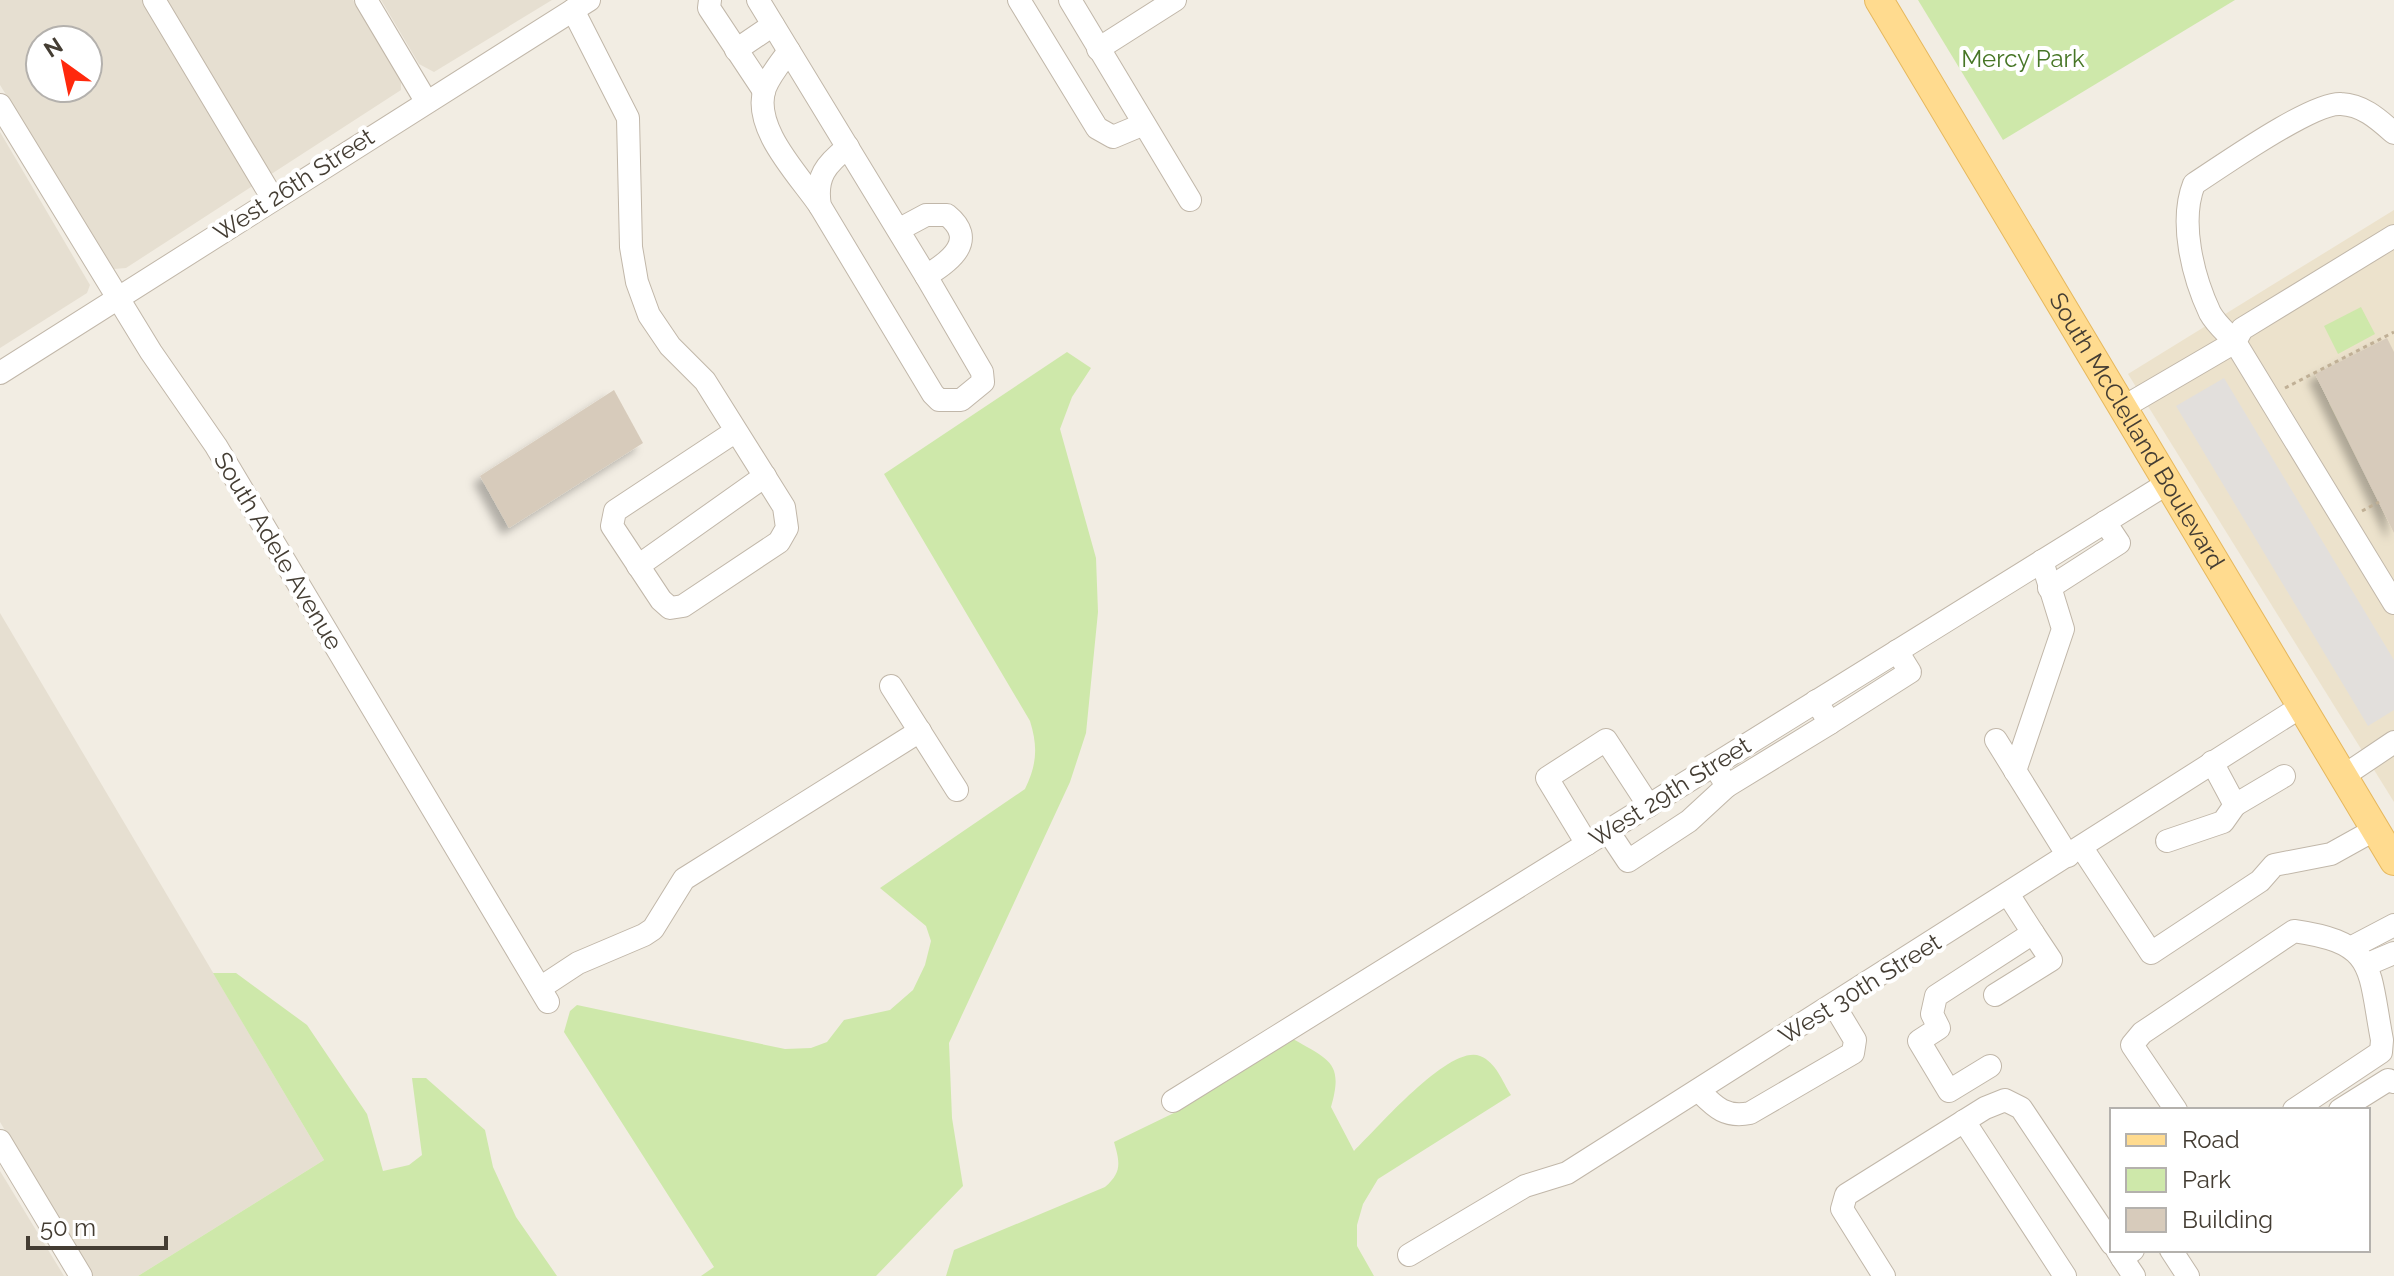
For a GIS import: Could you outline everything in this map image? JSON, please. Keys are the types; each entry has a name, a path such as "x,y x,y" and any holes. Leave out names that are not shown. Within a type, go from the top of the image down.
{"main road":[{"name":"South McClelland Boulevard","path":"1879,0 2394,861"}],"street":[{"path":"154,0 273,199"},
{"path":"366,0 426,101"},
{"path":"710,0 709,8 764,91 765,118 770,133 820,206 933,394 939,400 961,400 983,382 982,372 758,0"},
{"path":"1019,0 1097,128 1113,137 1144,124"},
{"path":"1070,0 1190,200"},
{"path":"1098,49 1175,0"},
{"path":"582,3 628,118 631,247 637,282 649,315 670,346 705,381 784,507 787,528 779,542 683,606 670,608 661,600 612,526 615,511 736,431"},
{"name":"West 26th Street","path":"0,373 582,3"},
{"path":"736,50 773,25"},
{"path":"764,91 789,51"},
{"path":"2394,133 2362,108 2337,103 2298,119 2194,184 2187,202 2187,226 2202,291 2212,316 2235,342 2394,603"},
{"name":"South Adele Avenue","path":"0,105 117,298 216,446 544,995 578,963 653,929 684,879 920,731"},
{"path":"820,206 819,180 827,164 848,147"},
{"path":"898,230 936,213 947,215 955,221 962,241 956,254 926,276"},
{"path":"2122,408 2235,342 2242,329 2393,243"},
{"path":"638,566 765,476"},
{"name":"West 29th Street","path":"1173,1101 2168,483"},
{"path":"2049,588 2119,543 2105,522"},
{"path":"2015,771 2063,629 2042,561"},
{"path":"1608,831 1628,861 1689,821 1727,786 1910,672 1897,651"},
{"path":"891,686 957,790"},
{"path":"1816,701 1830,723"},
{"name":"West 30th Street","path":"1409,1255 1525,1186 1567,1173 2302,706"},
{"path":"1587,844 1547,778 1606,740 1649,806"},
{"path":"1996,740 2015,771 2151,953 2260,881 2274,865 2331,854 2376,829"},
{"path":"2345,775 2394,742"},
{"path":"2212,762 2235,805"},
{"path":"1714,765 1727,786"},
{"path":"2167,841 2223,822 2235,805 2284,776"},
{"path":"1995,995 2051,960 2008,894"},
{"path":"2354,946 2394,925"},
{"path":"2175,1108 2132,1045 2142,1033 2294,931 2327,936 2354,946 2368,964 2381,1052 2297,1108"},
{"path":"1990,1066 1949,1091 1919,1041 1939,1028 1932,1014 1936,996 2033,933"},
{"path":"2368,964 2394,953"},
{"path":"1699,1091 1719,1111 1736,1116 1750,1113 1832,1067 1853,1053 1855,1040 1834,1005"},
{"path":"2343,1108 2388,1080 2394,1082"},
{"path":"1884,1276 1842,1209 1846,1195 1964,1121 2005,1100 2021,1108 2110,1236"},
{"path":"1964,1121 2065,1276"},
{"path":"0,1141 81,1276"},
{"path":"2172,1252 2188,1276"}],"path":[{"path":"2268,397 2394,332"},
{"path":"2355,515 2379,502"}],"shaded area":[{"path":"0,0 353,0 401,80 401,90 126,268 114,269 0,85"},
{"path":"381,0 552,0 434,72 419,64"},
{"path":"0,132 90,285 87,293 0,348"},
{"path":"2394,210 2394,802 2128,374"},
{"path":"2224,378 2394,660 2394,710 2368,726 2176,406"},
{"path":"0,613 324,1160 138,1276 93,1276 0,1122"},
{"path":"0,1171 64,1276 0,1276"}],"green space":[{"name":"Mercy Park","path":"1918,0 2235,0 2003,140"},
{"path":"2361,307 2375,334 2338,354 2324,326"},
{"path":"1067,352 1091,368 1072,397 1060,429 1096,558 1098,612 1086,733 1070,782 949,1043 952,1118 963,1186 876,1276 701,1276 714,1267 564,1032 570,1011 577,1005 785,1049 811,1048 827,1042 844,1020 890,1010 913,990 925,965 931,941 926,926 880,888 1025,789 1034,763 1035,747 1030,721 884,474"},
{"path":"213,973 236,973 307,1025 367,1114 383,1171 409,1165 422,1155 412,1078 426,1078 485,1130 493,1167 516,1217 557,1276 138,1276 324,1160"},
{"path":"1293,1039 1324,1058 1334,1071 1335,1092 1331,1107 1354,1151 1433,1075 1467,1056 1486,1059 1498,1072 1511,1095 1378,1179 1363,1204 1357,1225 1357,1246 1374,1276 946,1276 954,1250 1105,1187 1118,1167 1114,1142 1178,1111"}],"building":[{"path":"2387,338 2394,352 2394,533 2315,374"},
{"path":"614,390 643,443 509,528 480,476"}]}
